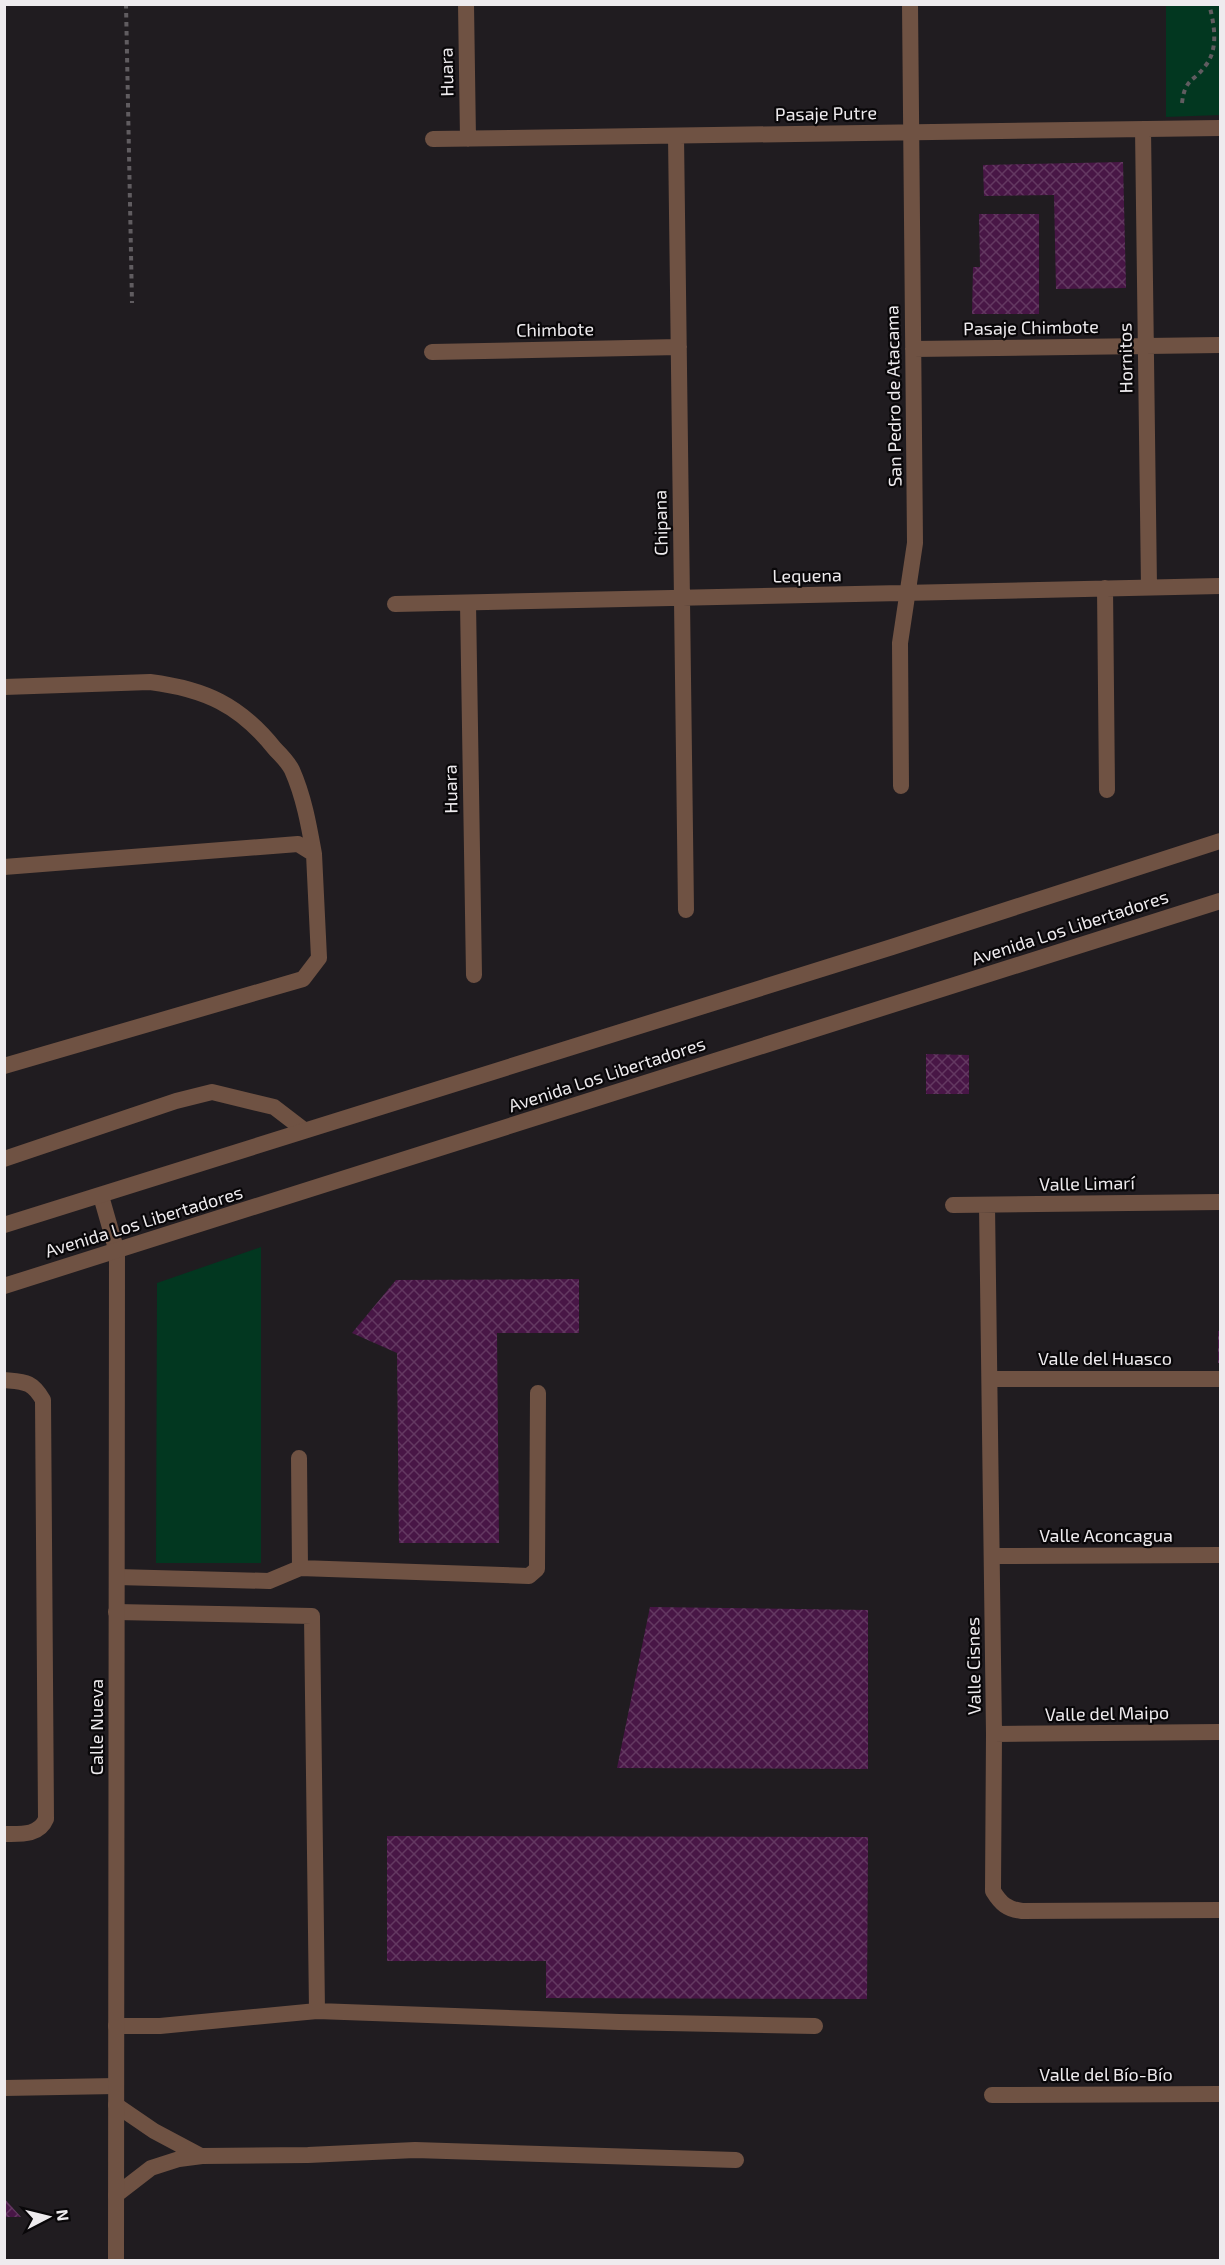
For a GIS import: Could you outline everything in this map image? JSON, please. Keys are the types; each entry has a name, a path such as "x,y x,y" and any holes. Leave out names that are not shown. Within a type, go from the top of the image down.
{"street":[{"name":"Huara","path":"466,4 468,139"},
{"name":"San Pedro de Atacama","path":"901,786 900,643 915,543 910,4"},
{"name":"Pasaje Putre","path":"433,139 1221,128"},
{"name":"Hornitos","path":"1143,129 1149,587"},
{"name":"Chipana","path":"676,136 686,910"},
{"name":"Pasaje Chimbote","path":"913,349 1221,345"},
{"name":"Chimbote","path":"432,352 679,347"},
{"name":"Lequena","path":"395,604 1221,586"},
{"path":"1105,588 1107,790"},
{"name":"Huara","path":"468,603 474,975"},
{"path":"4,687 150,682 199,692 233,707 266,737 291,767 301,792 314,854 319,958 303,979 4,1066"},
{"name":"Avenida Los Libertadores","path":"4,1225 1221,842"},
{"path":"4,867 298,844 314,854"},
{"name":"Avenida Los Libertadores","path":"4,1286 1221,901"},
{"path":"4,1159 184,1098 212,1092 273,1107 304,1130"},
{"name":"Calle Nueva","path":"101,1196 117,1252 116,2260"},
{"name":"Valle Limarí","path":"953,1205 1221,1202"},
{"name":"Valle Cisnes","path":"987,1205 994,1734 993,1891 999,1902 1010,1909 1022,1911 1221,1910"},
{"name":"Valle del Huasco","path":"990,1379 1221,1378"},
{"path":"4,1380 26,1382 36,1389 43,1400 46,1807 43,1827 26,1834 4,1834"},
{"path":"117,1577 269,1581 300,1568 529,1576 537,1569 538,1393"},
{"path":"299,1458 300,1568"},
{"name":"Valle Aconcagua","path":"992,1556 1221,1555"},
{"path":"116,1612 312,1616 317,2011"},
{"name":"Valle del Maipo","path":"994,1734 1221,1732"},
{"path":"116,2026 160,2026 317,2011 619,2022 815,2026"},
{"path":"4,2088 116,2086"},
{"name":"Valle del Bío-Bío","path":"992,2095 1221,2094"},
{"path":"116,2105 162,2136 202,2156"},
{"path":"116,2195 151,2168 178,2159 202,2156 308,2155 415,2150 736,2160"}],"path":[{"path":"126,4 132,303"},
{"path":"1180,128 1184,88 1208,63 1212,52 1214,25 1209,4"}],"green space":[{"path":"1166,5 1220,5 1220,115 1166,117"},
{"path":"261,1247 261,1563 156,1563 157,1283"}],"building":[{"path":"1123,162 1126,288 1056,289 1054,195 984,196 983,165"},
{"path":"979,214 1039,214 1039,314 972,314 973,267 980,267"},
{"path":"926,1054 969,1055 969,1094 926,1094"},
{"path":"579,1279 579,1333 497,1333 499,1543 399,1543 397,1353 352,1333 396,1280"},
{"path":"1218,1331 1220,1331 1220,1363 1218,1363"},
{"path":"650,1607 868,1610 868,1769 617,1768"},
{"path":"387,1836 868,1837 867,1999 546,1998 546,1961 387,1961"},
{"path":"4,2198 21,2217 4,2217"}]}
